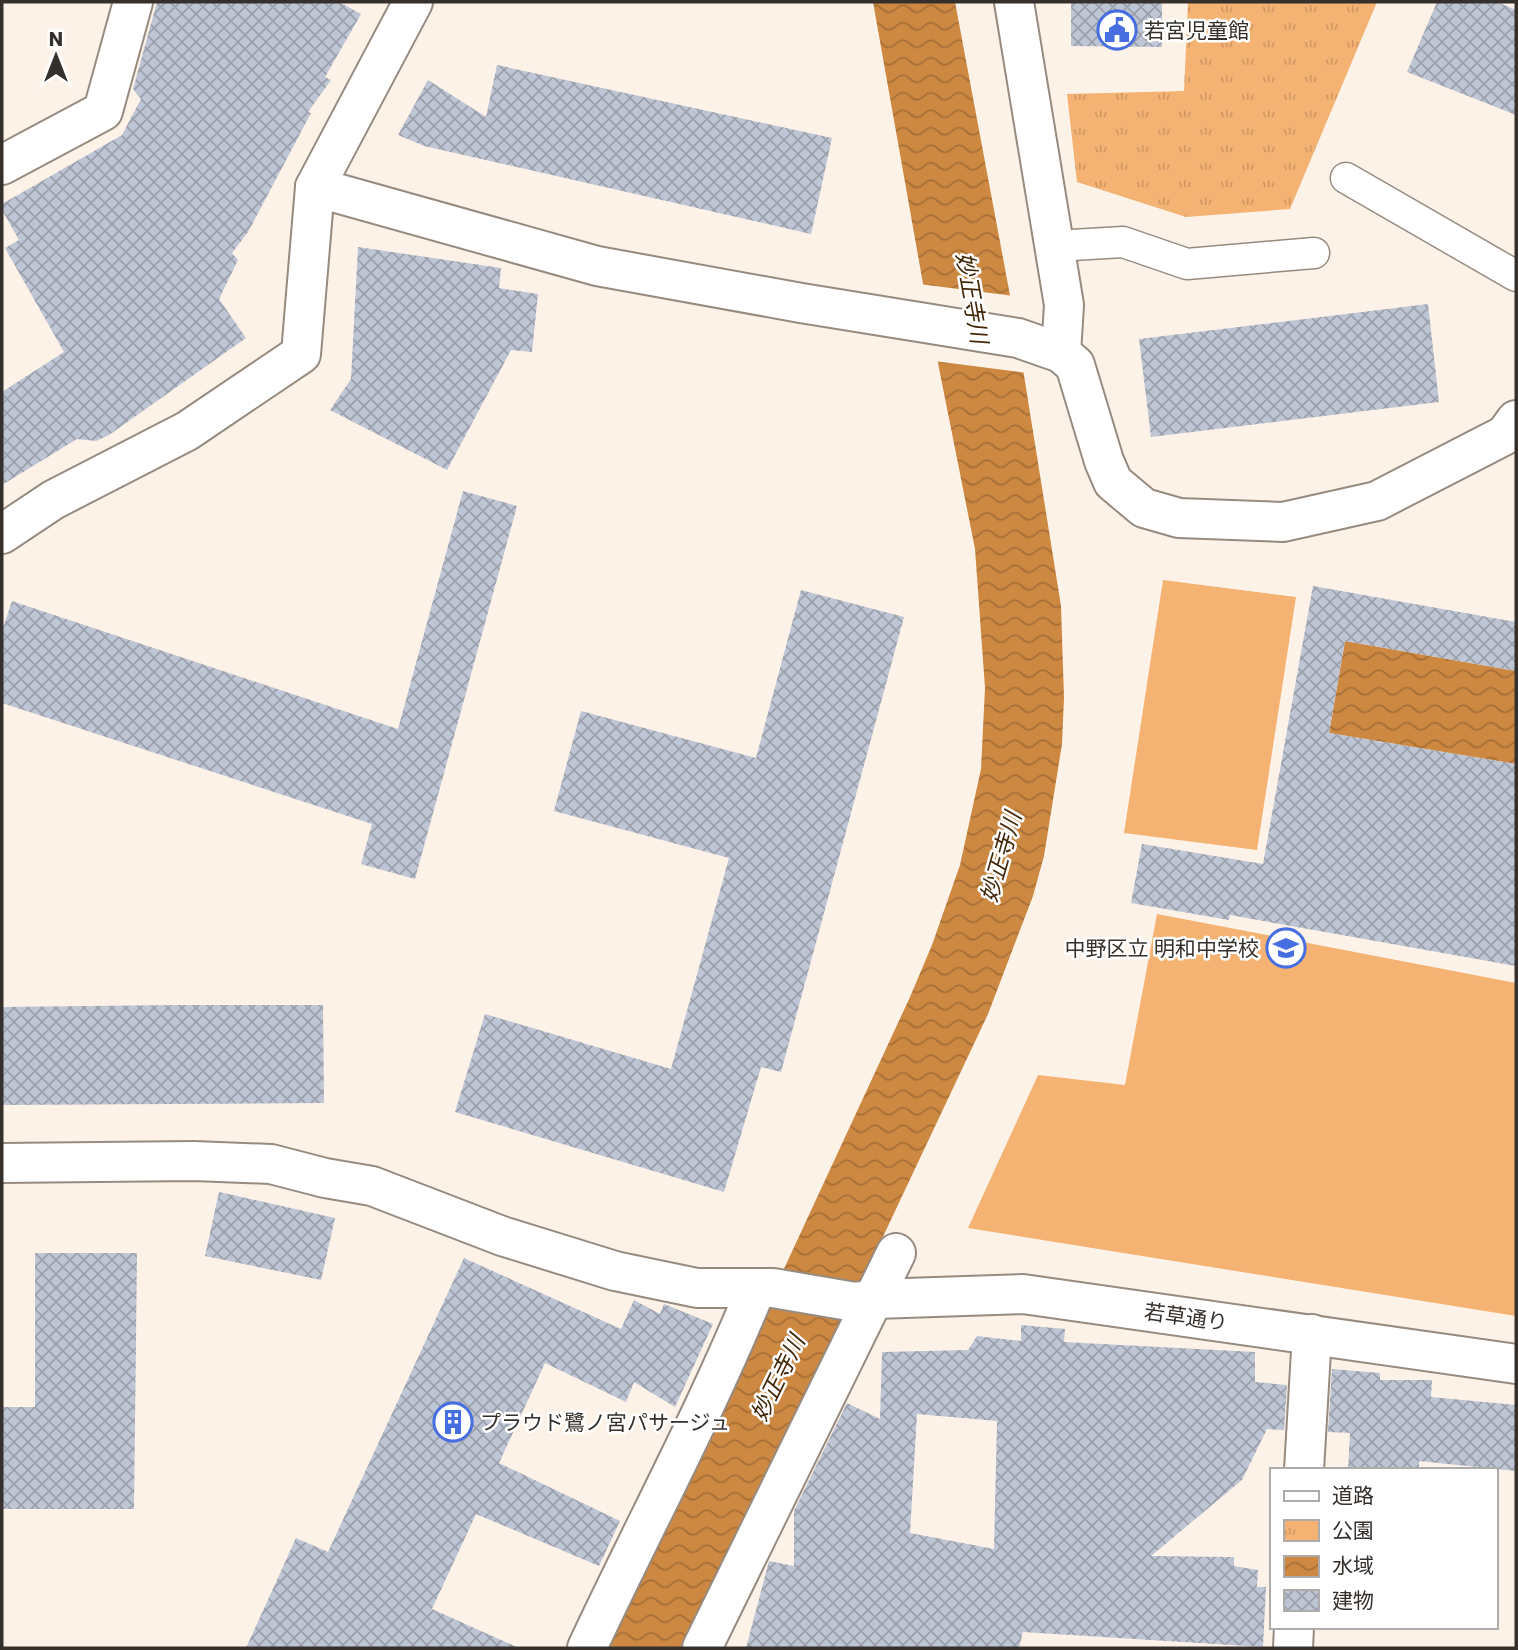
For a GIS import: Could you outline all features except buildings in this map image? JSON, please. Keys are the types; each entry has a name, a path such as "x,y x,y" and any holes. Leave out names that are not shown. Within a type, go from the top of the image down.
{"street":[{"path":"2,165 103,111 133,2"},
{"path":"2,534 53,500 187,431 301,354 314,187 413,2"},
{"path":"1014,2 1064,305 1061,353"},
{"path":"314,187 597,266 1018,338 1061,353 1075,365 1113,482 1144,508 1179,518 1283,522 1377,501 1504,435 1516,420"},
{"name":"若草通り","path":"2,1163 194,1161 271,1164 325,1178 372,1186 502,1236 615,1271 697,1289 764,1289 865,1300 1023,1294 1516,1364"},
{"path":"702,1648 853,1338 865,1300 896,1253"},
{"path":"587,1648 740,1329 764,1289"},
{"path":"1304,1468 1312,1334"},
{"path":"1293,1648 1294,1629"}],"lane":[{"path":"1346,178 1516,276"},
{"path":"1055,246 1123,242 1187,264 1314,253"}],"green space":[{"path":"1188,2 1377,2 1290,209 1186,217 1077,182 1067,94 1184,91"},
{"path":"1163,580 1296,597 1257,850 1124,833"},
{"path":"1157,914 1516,983 1516,1316 968,1228 1038,1075 1125,1085"}],"water":[{"name":"妙正寺川","path":"873,2 955,2 1018,338 1061,606 1064,698 1062,744 1044,856 1033,896 988,1014 855,1302 686,1648 603,1648 910,997 932,945 960,865 981,769 985,688 975,549 930,323"},
{"path":"1345,641 1516,671 1516,764 1329,733"}],"pier":[{"path":"919,284 1014,296 1027,373 934,361"}],"place":[{"name":"若宮児童館","path":"1117,30"},
{"name":"中野区立 明和中学校","path":"1286,948"},
{"name":"プラウド鷺ノ宮パサージュ","path":"453,1422"}]}
